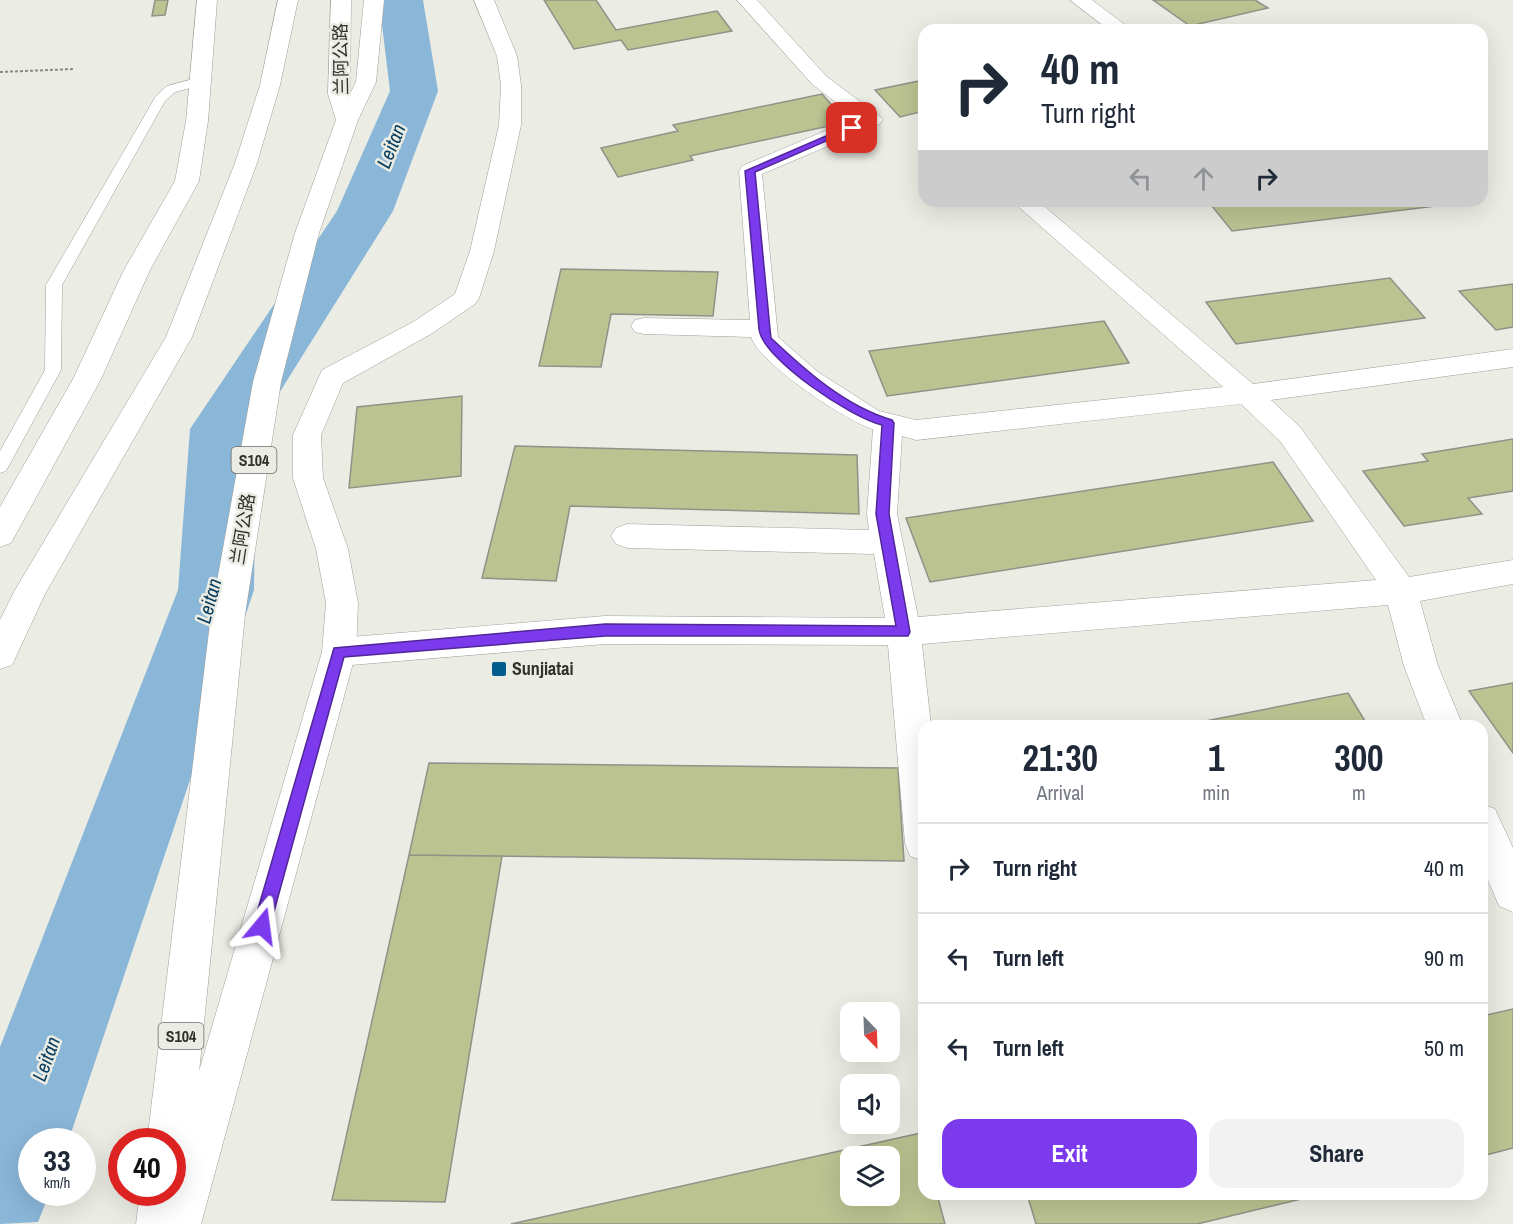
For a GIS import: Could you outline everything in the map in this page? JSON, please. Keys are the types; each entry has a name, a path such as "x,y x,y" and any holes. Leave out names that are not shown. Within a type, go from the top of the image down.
{"main road":[{"path":"0,535 87,379 136,270 187,181 201,81 207,0"},
{"path":"0,655 31,590 179,337 246,163 270,85 288,0"},
{"name":"兰阿公路","path":"171,1128 228,615 267,382 307,233 347,120 339,94 341,0"},
{"path":"347,120 366,82 374,0"},
{"path":"178,1224 339,652 342,603 332,549 308,478 307,435 332,377 422,328 466,298 482,251 510,125 511,84 507,56 484,0"},
{"path":"747,0 819,80 872,119 750,171 765,340 808,379 870,418 916,429 1247,394 1513,358"},
{"path":"1080,0 1114,24"},
{"path":"1041,207 1290,434 1401,591 1421,666 1443,720"},
{"path":"644,326 764,329"},
{"path":"888,423 882,514 903,632 918,783"},
{"path":"627,536 886,542"},
{"path":"339,652 605,630 903,632 1401,591 1513,572"},
{"path":"1488,835 1513,893"},
{"path":"159,1224 161,1206"}],"lane":[{"path":"0,467 52,370 55,328 54,285 160,99 171,89 201,81"}],"path":[{"path":"0,72 74,69"}],"building":[{"path":"155,0 168,0 165,15 152,16"},
{"path":"544,0 596,0 616,30 717,11 732,31 628,50 621,40 574,49"},
{"path":"1153,0 1255,0 1268,8 1199,24 1187,24"},
{"path":"918,81 918,112 900,117 875,90"},
{"path":"822,94 847,122 690,156 693,160 618,177 601,148 678,131 673,125"},
{"path":"1213,207 1428,207 1232,231"},
{"path":"561,269 718,272 713,316 611,314 601,367 539,366"},
{"path":"1390,278 1425,318 1236,344 1206,302"},
{"path":"1513,284 1513,327 1496,330 1459,291"},
{"path":"1104,321 1129,363 887,396 869,351"},
{"path":"462,396 461,476 349,488 357,407"},
{"path":"1513,439 1513,491 1468,498 1482,514 1404,526 1363,471 1428,461 1422,454"},
{"path":"515,446 857,455 859,514 570,506 556,581 482,578"},
{"path":"1273,462 1313,521 930,582 906,518"},
{"path":"1513,683 1513,753 1469,691"},
{"path":"1348,693 1364,720 1211,720"},
{"path":"429,763 898,768 904,861 409,855"},
{"path":"409,855 502,856 445,1202 332,1200"},
{"path":"1513,1009 1513,1148 1488,1154 1488,1015"},
{"path":"918,1134 918,1200 939,1200 945,1224 511,1224 840,1151 840,1206 900,1206 900,1146 862,1146"},
{"path":"1029,1200 1297,1200 1197,1224 1036,1224"}],"waterway":[{"name":"Leitan","path":"0,1184 216,590 223,429 365,211 414,91 401,0"}],"place":[{"name":"Sunjiatai","path":"499,669"}],"route":[{"path":"262,926 339,652 605,630 903,632 882,514 888,423 870,418 808,379 765,340 750,171 852,128"}]}
